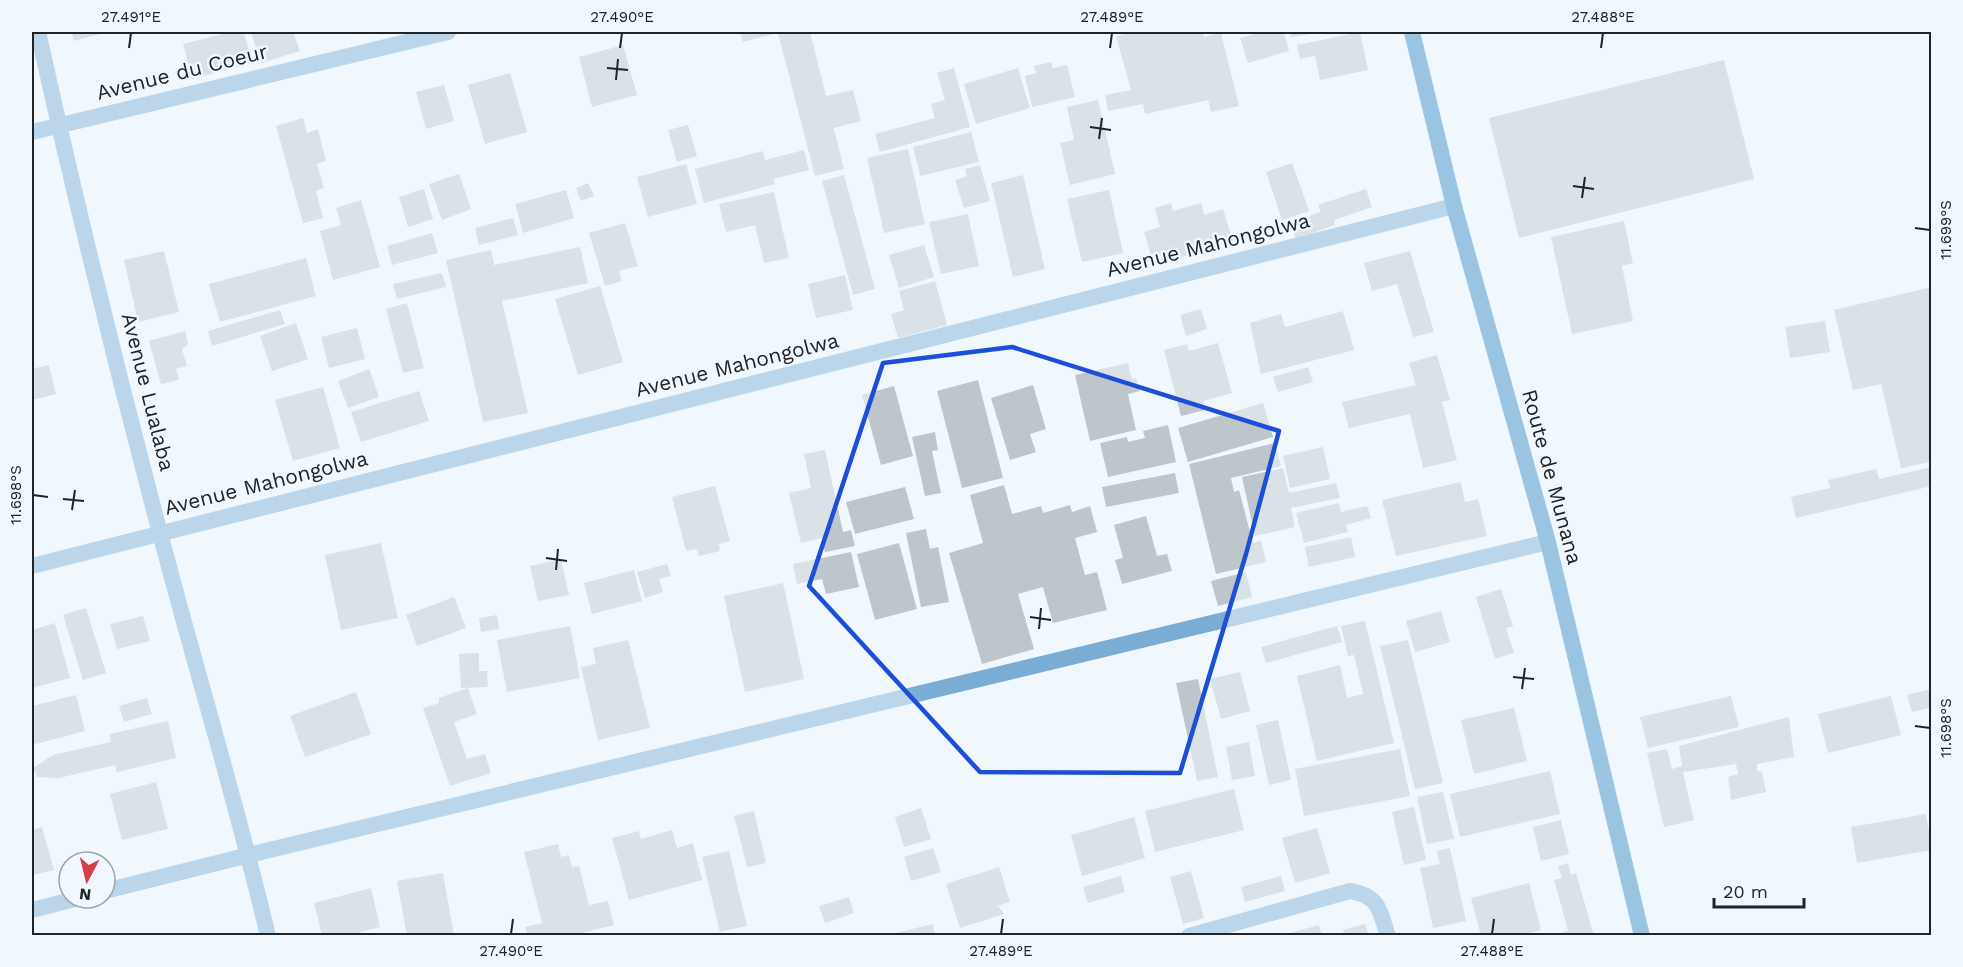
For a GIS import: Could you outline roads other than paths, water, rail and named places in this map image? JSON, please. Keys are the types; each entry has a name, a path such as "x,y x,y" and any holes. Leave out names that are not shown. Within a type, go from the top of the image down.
{"main road":[{"name":"Route de Munana","path":"1412,32 1454,206 1548,542 1642,936"}],"street":[{"name":"Avenue Lualaba","path":"38,32 159,532 249,855 268,936"},
{"name":"Avenue du Coeur","path":"32,132 448,32"},
{"name":"Avenue Mahongolwa","path":"32,566 1454,206"},
{"path":"117,888 1548,542"},
{"path":"1189,936 1350,891 1365,894 1377,905 1388,936"},
{"path":"32,910 57,904"}]}
